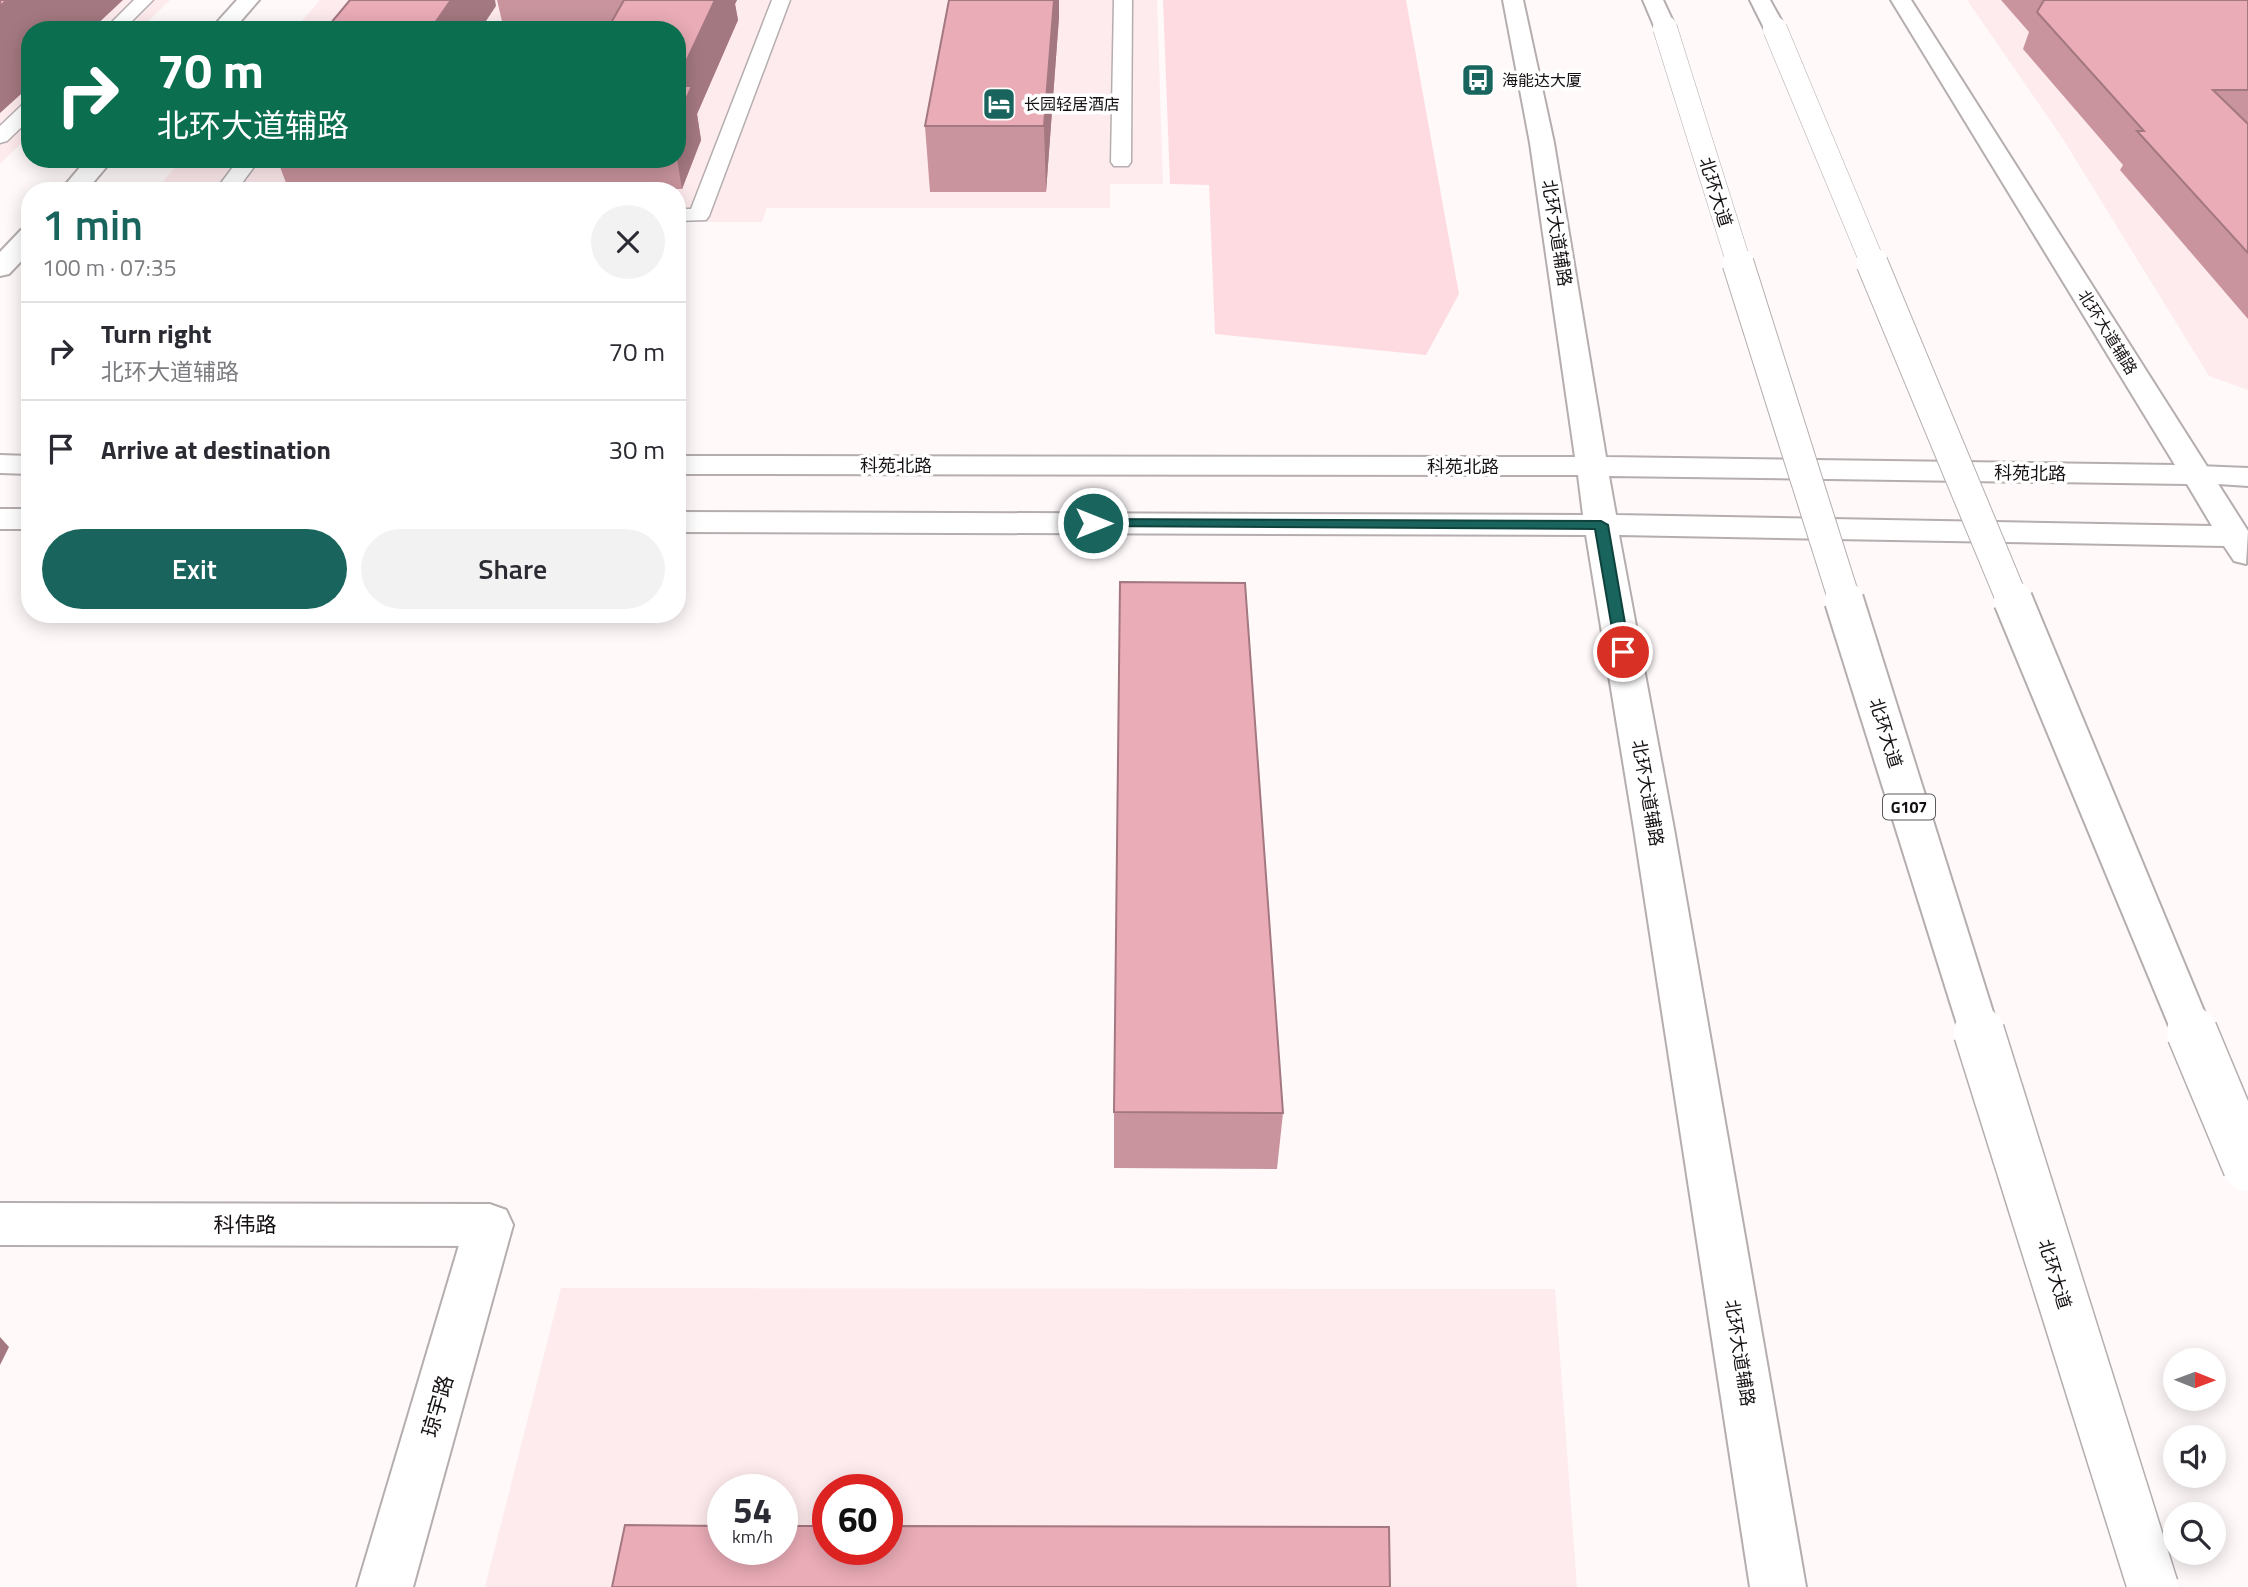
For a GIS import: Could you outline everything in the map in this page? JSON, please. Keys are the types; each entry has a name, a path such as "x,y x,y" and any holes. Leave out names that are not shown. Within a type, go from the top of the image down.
{"main road":[{"path":"229,21 248,0"},
{"name":"北环大道辅路","path":"1513,0 1542,143 1601,525 1654,829 1778,1587"},
{"name":"北环大道辅路","path":"1901,0 2197,475 2244,543"},
{"name":"北环大道","path":"1659,14 2153,1587"},
{"path":"1768,15 2248,1166"},
{"path":"80,182 93,168"},
{"path":"0,268 21,246"},
{"path":"0,464 21,464"},
{"name":"科苑北路","path":"686,465 1594,466 2248,477"},
{"path":"0,519 21,519"},
{"path":"686,522 1601,525 2244,543"},
{"name":"科伟路","path":"0,1224 489,1225"},
{"name":"琼宇路","path":"385,1587 489,1225"}],"lane":[{"path":"122,21 144,0"},
{"path":"686,215 699,216 781,0"},
{"path":"1121,162 1123,0"},
{"path":"0,136 21,116"},
{"path":"232,182 243,168"}],"shaded area":[{"path":"0,0 170,0 148,21 21,21 21,144 0,164"},
{"path":"320,0 1157,0 1163,184 1110,184 1110,208 767,208 762,222 686,222 686,182 163,182 174,168 686,168 686,21 302,21"},
{"path":"1163,0 1406,0 1459,294 1426,355 1215,334 1209,185 1170,184"},
{"path":"1967,0 2248,0 2248,390 2209,376 2063,139"},
{"path":"561,1288 1555,1289 1577,1587 485,1587"}],"building":[{"path":"350,0 451,0 436,21 332,21"},
{"path":"624,0 715,0 686,62 686,21 612,21"},
{"path":"949,0 1054,0 1044,126 925,126"},
{"path":"2044,0 2248,0 2248,90 2213,90 2248,124 2248,253 2137,131 2144,131 2037,12"},
{"path":"686,86 692,86 686,100"},
{"path":"1120,582 1245,583 1283,1113 1114,1112"},
{"path":"625,1525 707,1526 707,1565 798,1565 798,1526 812,1526 812,1565 903,1565 903,1526 1389,1527 1390,1587 612,1587"}],"place":[{"name":"海能达大厦","path":"1478,80"},
{"name":"长园轻居酒店","path":"999,104"}],"route":[{"path":"1093,523 1601,525 1623,652"}]}
